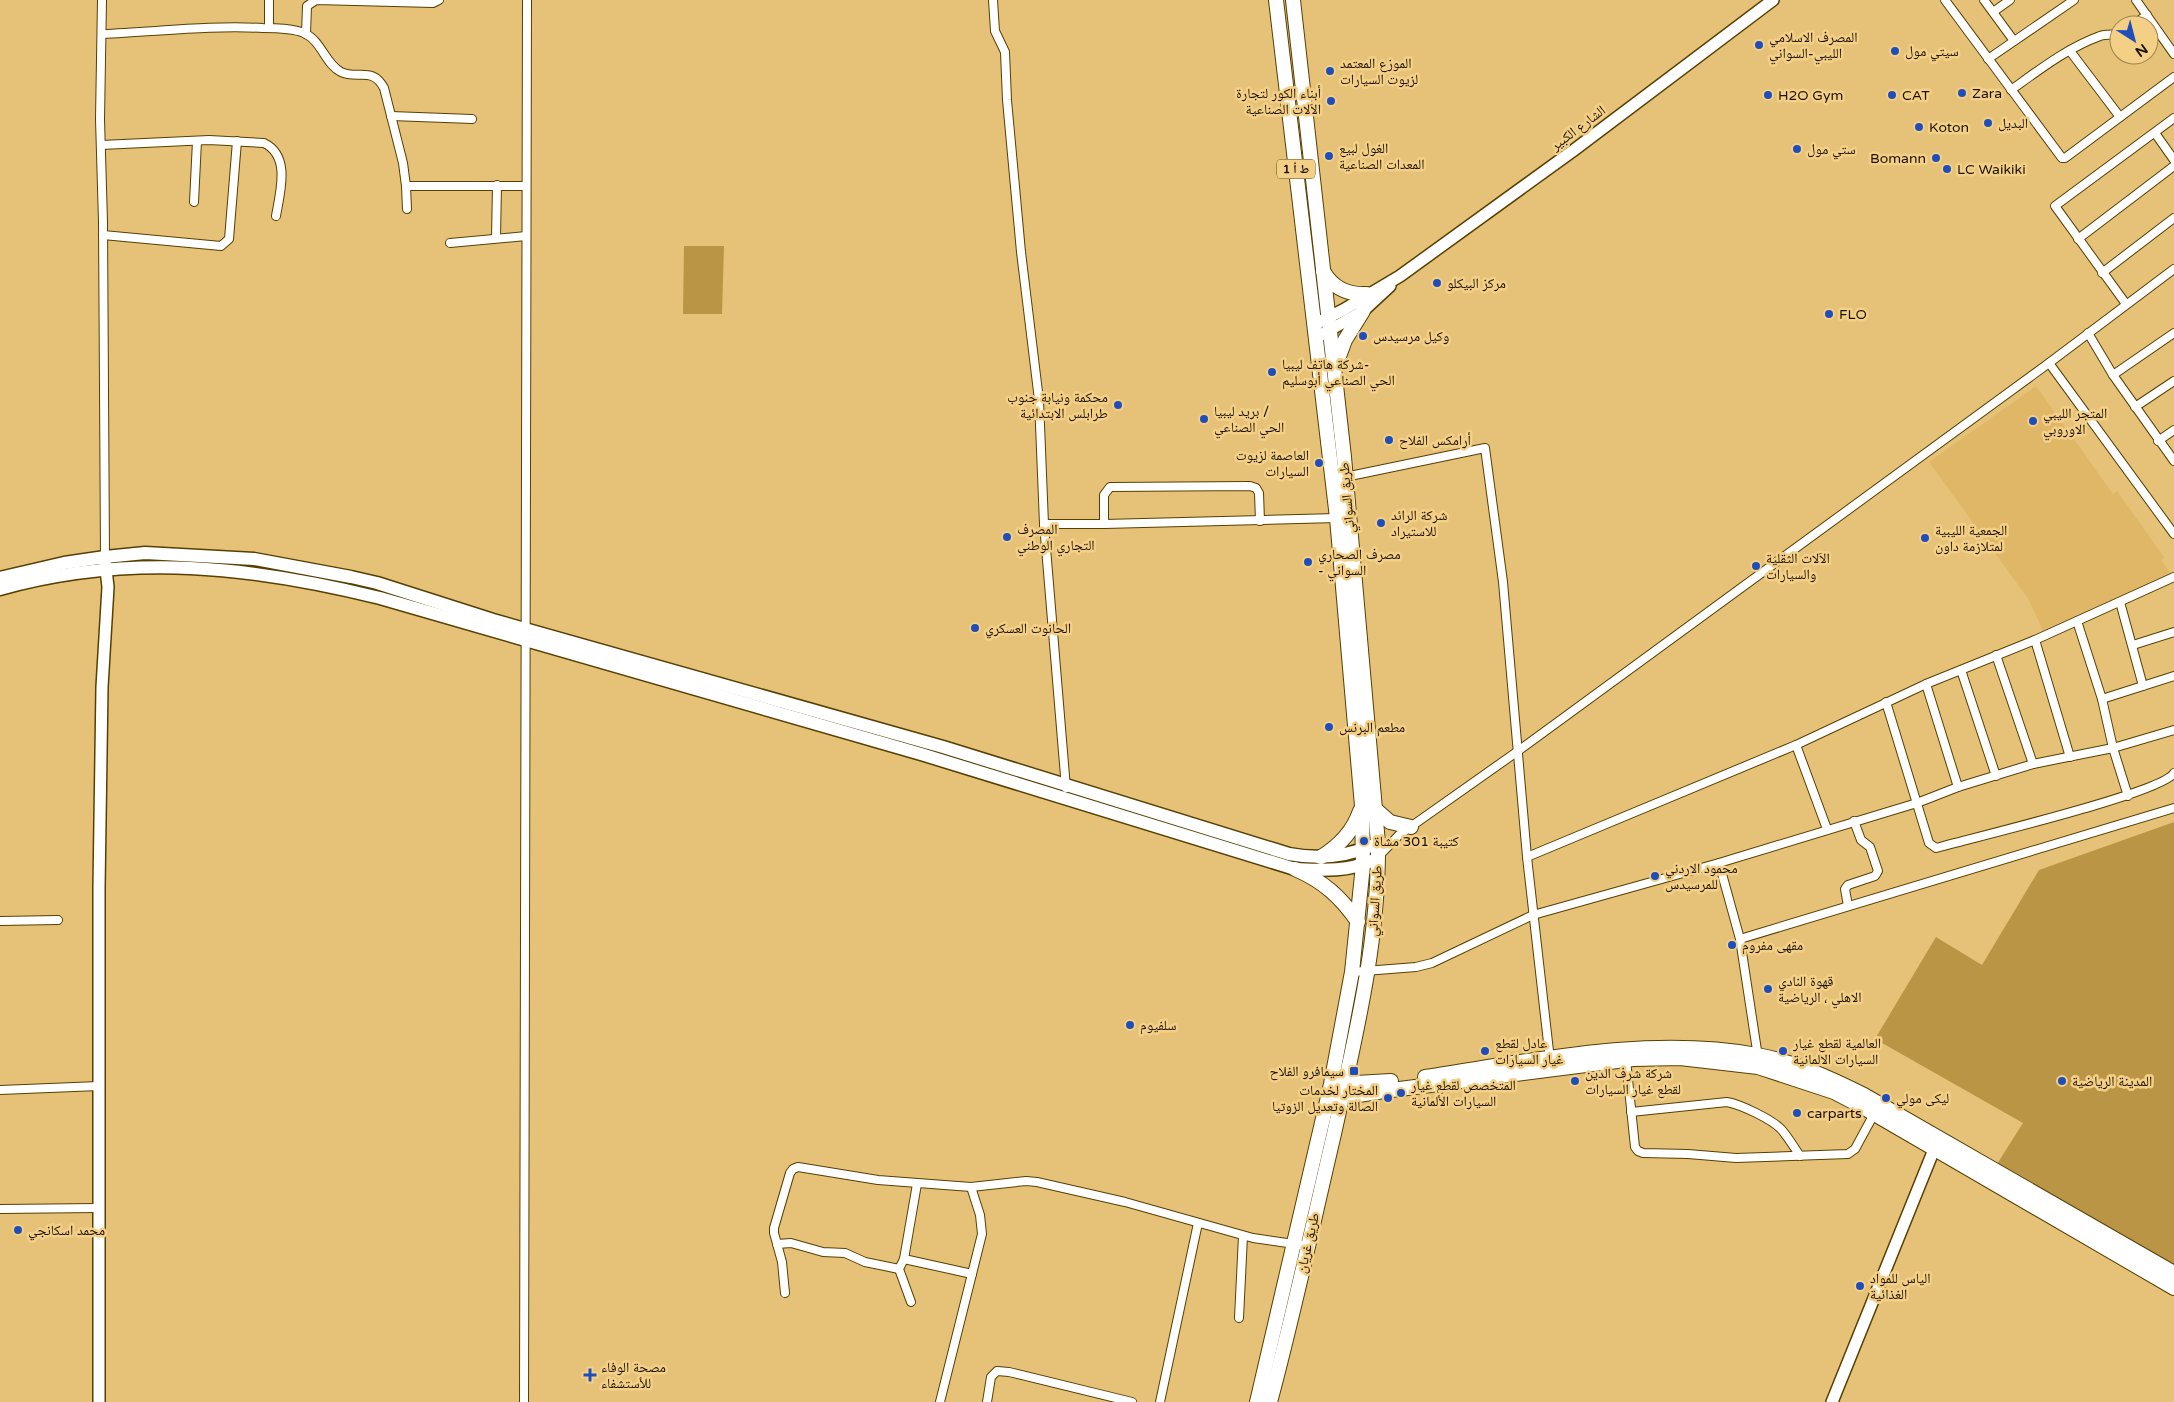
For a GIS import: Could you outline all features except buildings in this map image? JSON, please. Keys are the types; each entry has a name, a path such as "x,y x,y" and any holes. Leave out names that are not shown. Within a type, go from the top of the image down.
{"highway":[{"name":"طريق السواني","path":"1276,0 1337,518 1368,807 1378,843 1378,897 1369,972 1338,1084"},
{"name":"طريق السواني","path":"1293,0 1322,269 1330,324 1345,477 1368,807 1362,850 1358,922 1338,1084"},
{"path":"1322,269 1328,279 1340,289 1356,295 1367,294"},
{"path":"1334,372 1345,340 1362,311"},
{"path":"1321,857 1332,850 1346,836 1357,818 1368,807 1390,822 1411,827"},
{"path":"1295,869 1311,876 1338,895 1358,922"},
{"path":"1335,1099 1655,1048 1695,1049 1814,1072 1864,1094 1936,1143 2174,1288"},
{"path":"1338,1084 1382,1082 1550,1064 1680,1058 1758,1061 1834,1092 1874,1114 1936,1143 2174,1273"},
{"name":"طريق غريان","path":"1270,1402 1308,1246 1338,1084"},
{"name":"طريق غريان","path":"1257,1402 1293,1244 1335,1099"}],"main road":[{"path":"0,578 105,556 145,553 254,559 297,566 377,583 494,620 525,635 1295,869 1328,870 1362,865 1378,858"},
{"path":"0,590 57,576 144,567 188,567 293,578 525,635 943,747 1288,854 1321,857 1362,850 1378,843"}],"street":[{"path":"99,1402 102,687 108,587 105,556 101,145 102,0"},
{"path":"269,0 269,28"},
{"path":"306,34 307,6 312,1 433,3 439,0"},
{"path":"524,1402 527,0"},
{"path":"993,0 995,31 1004,52 1021,252 1039,400 1044,524 1067,799"},
{"name":"الشارع الكبير","path":"1315,331 1362,311 1400,276 1574,150 1773,0"},
{"path":"1945,0 2062,158 2065,158 2174,77"},
{"path":"1984,0 2014,41"},
{"path":"1993,12 2010,0"},
{"path":"1988,59 2074,0"},
{"path":"2136,0 2147,15"},
{"path":"102,34 242,27 298,31 306,34 317,43 337,70 347,74 372,75 380,81 403,163 407,209"},
{"path":"2159,32 2174,54"},
{"path":"2011,90 2047,64 2070,51 2099,36 2109,35"},
{"path":"2070,51 2120,117"},
{"path":"391,116 472,120"},
{"path":"2126,304 2055,206 2174,118"},
{"path":"2155,133 2174,160"},
{"path":"101,145 197,141 264,143 278,154 282,166 276,216"},
{"path":"194,202 197,141"},
{"path":"103,235 221,246 225,244 229,239 237,141"},
{"path":"2078,239 2174,166"},
{"path":"496,238 497,185"},
{"path":"406,186 526,186"},
{"path":"2102,273 2174,218"},
{"path":"450,243 526,236"},
{"path":"1378,843 1399,835 1518,751 2049,363 2174,269"},
{"name":"الشارع الكبير","path":"1330,324 1367,294 1400,276"},
{"path":"2088,333 2113,375 2174,461"},
{"path":"2113,375 2174,333"},
{"path":"2049,363 2174,534"},
{"path":"2135,407 2174,381"},
{"path":"2158,441 2174,430"},
{"path":"1345,477 1484,448 1503,582 1527,857 1550,1064"},
{"path":"1104,524 1104,495 1110,487 1250,486 1256,488 1259,493 1260,521"},
{"path":"1044,524 1337,518"},
{"path":"1527,857 1796,745 1926,684 2035,640 2174,577"},
{"path":"2120,602 2143,686"},
{"path":"2077,621 2102,699 2113,748 2128,796"},
{"path":"2133,644 2174,632"},
{"path":"2035,640 2070,757"},
{"path":"1996,655 2033,764"},
{"path":"1961,670 1996,776"},
{"path":"2102,699 2174,676"},
{"path":"1926,684 1958,788"},
{"path":"1886,702 1929,842 1936,848 2128,796 2168,780 2174,773"},
{"path":"1352,972 1416,967 1432,963 1533,915 1719,863 1854,820 1917,803 2033,764 2113,748 2174,730"},
{"path":"1796,745 1828,829"},
{"path":"1740,939 2174,808"},
{"path":"1848,906 1845,889 1848,886 1875,876 1878,871 1870,847 1861,840 1854,820"},
{"path":"1378,858 1399,835"},
{"path":"1719,863 1740,939 1758,1061"},
{"path":"0,921 58,920"},
{"path":"1626,1060 1635,1147 1638,1152 1736,1158 1848,1154 1852,1152 1874,1114"},
{"path":"0,1090 99,1086"},
{"path":"1632,1112 1727,1102 1736,1104 1780,1128 1800,1156"},
{"path":"1832,1402 1936,1143"},
{"path":"785,1293 782,1262 774,1228 790,1173 793,1169 803,1168 840,1175 917,1184 971,1187 1026,1181 1036,1182 1125,1202 1243,1236 1308,1246"},
{"path":"911,1302 899,1269 904,1259 917,1184"},
{"path":"940,1402 982,1234 980,1215 971,1187"},
{"path":"0,1209 100,1208"},
{"path":"1160,1402 1198,1223"},
{"path":"1239,1318 1243,1236"},
{"path":"777,1244 791,1242 823,1252 845,1253 865,1262 899,1269"},
{"path":"904,1259 972,1274"},
{"path":"986,1402 991,1377 997,1371 1009,1372 1132,1402"}],"shaded area":[{"path":"684,246 724,246 722,314 683,314"},
{"path":"2036,386 2113,494 2117,491 2164,557 2161,560 2171,574 2044,633 2029,600 1929,462"},
{"name":"المدينة الرياضية","path":"2174,822 2174,1266 1997,1164 2023,1123 1875,1039 1936,937 1982,965 2039,870"}],"place":[{"name":"المصرف الاسلامي الليبي-السواني","path":"1759,45"},
{"name":"سيتي مول","path":"1895,51"},
{"name":"الموزع المعتمد لزيوت السيارات","path":"1330,71"},
{"name":"Zara","path":"1962,93"},
{"name":"H2O Gym","path":"1768,95"},
{"name":"CAT","path":"1892,95"},
{"name":"أبناء الكور لتجارة الاَلات الصناعية","path":"1331,101"},
{"name":"البديل","path":"1988,123"},
{"name":"Koton","path":"1919,127"},
{"name":"ستي مول","path":"1797,149"},
{"name":"الغول لبيع المعدات الصناعية","path":"1329,156"},
{"name":"Bomann","path":"1936,158"},
{"name":"LC Waikiki","path":"1947,169"},
{"name":"مركز البيكلو","path":"1437,283"},
{"name":"FLO","path":"1829,314"},
{"name":"وكيل مرسيدس","path":"1363,336"},
{"name":"شركة هاتف ليبيا- الحي الصناعي أبوسليم","path":"1272,372"},
{"name":"محكمة ونيابة جنوب طرابلس الابتدائية","path":"1118,405"},
{"name":"بريد ليبيا / الحي الصناعي","path":"1204,419"},
{"name":"المتجر الليبي الاوروبي","path":"2033,421"},
{"name":"أرامكس الفلاح","path":"1389,440"},
{"name":"العاصمة لزيوت السيارات","path":"1319,463"},
{"name":"شركة الرائد للاستيراد","path":"1381,523"},
{"name":"المصرف التجاري الوطني","path":"1007,537"},
{"name":"الجمعية الليبية لمتلازمة داون","path":"1925,538"},
{"name":"مصرف الصحاري - السواني","path":"1308,562"},
{"name":"الاَلات الثقلية والسيارات","path":"1756,566"},
{"name":"الحانوت العسكري","path":"975,628"},
{"name":"مطعم البرنس","path":"1329,727"},
{"name":"كتيبة 301 مشاة","path":"1364,841"},
{"name":"محمود الاردني للمرسيدس","path":"1655,876"},
{"name":"مقهى مفروم","path":"1732,945"},
{"name":"قهوة النادي الاهلي ، الرياضية","path":"1768,989"},
{"name":"سلفيوم","path":"1130,1025"},
{"name":"عادل لقطع غيار السيارات","path":"1485,1051"},
{"name":"العالمية لقطع غيار السيارات الالمانية","path":"1783,1051"},
{"name":"سيمافرو الفلاح","path":"1354,1071"},
{"name":"شركة شرف الدين لقطع غيار السيارات","path":"1575,1081"},
{"name":"المدينة الرياضية","path":"2062,1081"},
{"name":"المتخصص لقطع غيار السيارات الألمانية","path":"1401,1093"},
{"name":"المختار لخدمات الصالة وتعديل الزوتيا","path":"1388,1098"},
{"name":"ليكى مولي","path":"1886,1098"},
{"name":"carparts","path":"1797,1113"},
{"name":"محمد اسكانجي","path":"18,1230"},
{"name":"الياس للمواد الغذائية","path":"1860,1286"},
{"name":"مصحة الوفاء للأستشفاء","path":"590,1375"}]}
